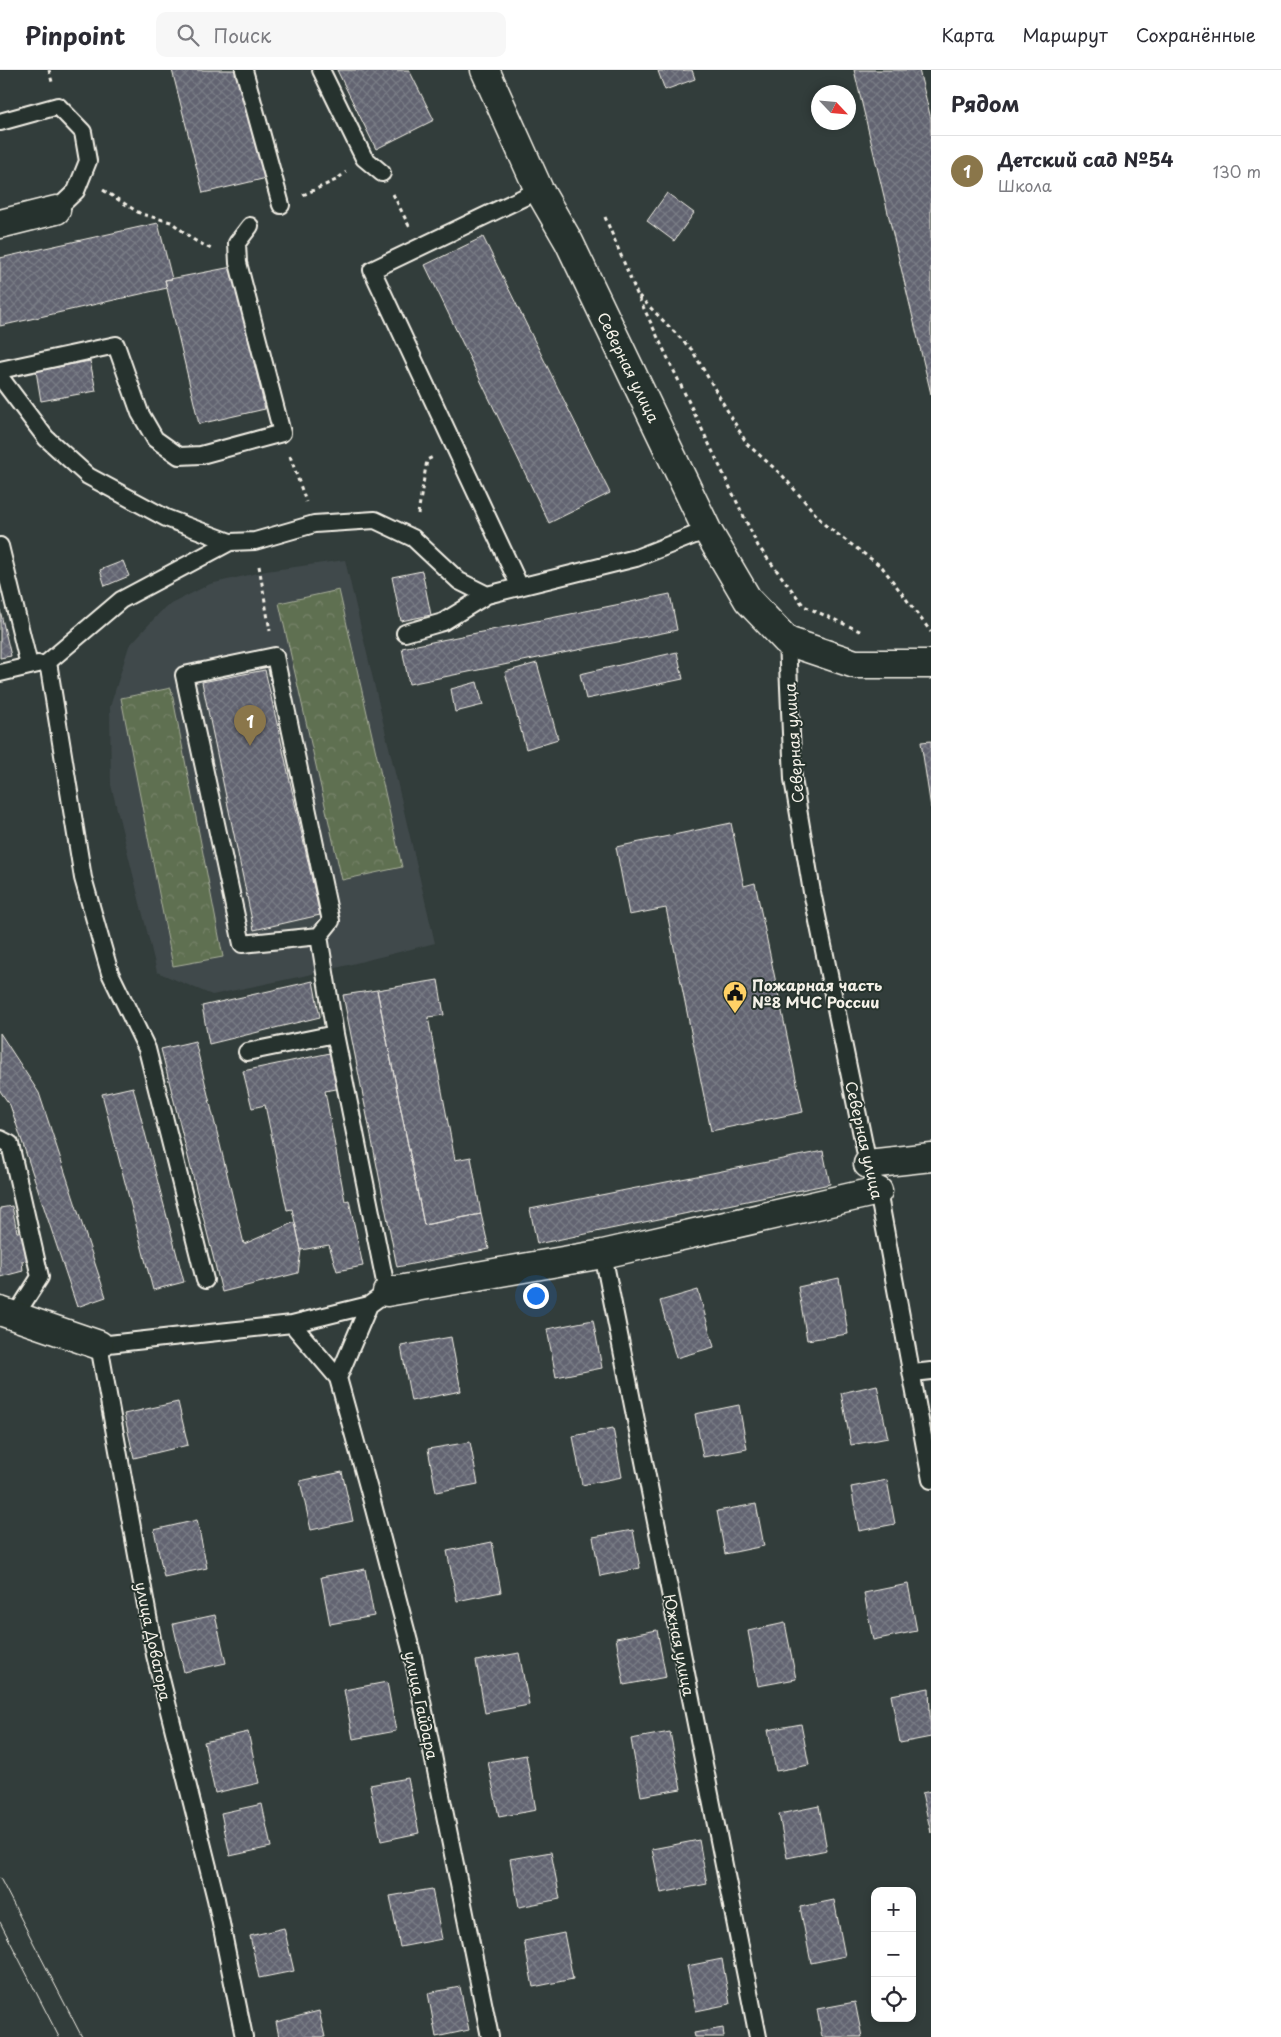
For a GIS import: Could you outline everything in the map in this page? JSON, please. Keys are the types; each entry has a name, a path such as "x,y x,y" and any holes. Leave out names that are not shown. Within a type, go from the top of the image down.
{"main road":[{"name":"Северная улица","path":"484,70 539,190 569,242 707,530 748,600 787,641"},
{"path":"0,224 56,210"},
{"path":"787,641 855,664 931,664"},
{"path":"868,1164 931,1157"},
{"path":"378,1298 603,1254 878,1191"},
{"path":"7,1314 99,1344"}],"lane":[{"path":"244,70 280,205"},
{"path":"321,70 364,158 382,173"},
{"path":"0,122 58,106 83,132 88,161 76,191 56,210"},
{"path":"520,587 372,270 539,190"},
{"path":"0,370 116,345 140,413 147,426 155,439 179,456 202,454 282,433 238,263 237,243 250,226"},
{"path":"0,377 46,438 88,476 166,518 230,542 255,541 314,524 375,520 413,538 460,581 487,595"},
{"path":"405,633 443,622 487,595 636,558 707,530"},
{"path":"0,673 48,662 121,600 230,542"},
{"path":"0,546 29,666"},
{"name":"Северная улица","path":"787,641 793,779 812,892 868,1164 878,1191 931,1480"},
{"path":"275,656 331,921 319,936 242,944 184,675 275,656"},
{"path":"48,662 83,878 110,972 148,1049 205,1280"},
{"path":"292,1324 338,1378 378,1298 319,936"},
{"path":"247,1052 336,1034"},
{"path":"0,1139 10,1144 40,1277 7,1314"},
{"name":"Южная улица","path":"603,1254 758,2037"},
{"path":"99,1344 292,1324 378,1298"},
{"name":"улица Доватора","path":"99,1344 155,1654 216,1899 244,2037"},
{"path":"912,1373 931,1371"},
{"name":"улица Гайдара","path":"338,1378 412,1657 490,2037"}],"path":[{"path":"280,205 336,180 364,158"},
{"path":"382,173 420,247"},
{"path":"81,176 141,214 171,222 194,240"},
{"path":"605,217 637,294 758,546 804,606 862,632 872,632"},
{"path":"637,294 692,350 747,444 782,475 825,525 882,567 931,632"},
{"path":"282,433 314,524"},
{"path":"413,538 427,460"},
{"path":"255,541 275,656"}],"shaded area":[{"path":"345,560 435,943 308,975 212,995 157,972 111,785 110,707 129,646 165,607 210,584 266,571"}],"green space":[{"path":"339,590 402,867 342,880 279,603"},
{"path":"171,688 223,957 173,966 121,698"}],"building":[{"path":"172,70 238,70 267,178 203,193"},
{"path":"337,70 409,70 434,120 376,149"},
{"path":"692,70 695,79 665,90 658,71"},
{"path":"854,70 919,70 931,119 931,394"},
{"path":"667,193 694,213 674,241 647,221"},
{"path":"158,223 172,279 165,280 167,288 0,326 0,258"},
{"path":"483,237 610,493 549,523 425,265"},
{"path":"232,267 265,409 199,424 165,280"},
{"path":"90,361 96,391 41,401 36,371"},
{"path":"123,561 129,576 105,586 100,570"},
{"path":"422,571 431,615 401,621 392,577"},
{"path":"670,594 677,630 409,684 402,648"},
{"path":"0,610 11,656 0,658"},
{"path":"677,652 683,679 586,699 580,674"},
{"path":"537,663 558,739 526,749 505,672"},
{"path":"265,670 320,915 254,930 202,682"},
{"path":"477,682 483,705 455,712 451,689"},
{"path":"931,741 931,808 921,742"},
{"name":"Пожарная часть №8 МЧС России","path":"731,823 744,886 755,883 803,1112 711,1131 666,908 629,915 616,847"},
{"path":"438,980 444,1015 428,1017 455,1160 471,1157 481,1214 424,1225 377,990"},
{"path":"313,981 320,1017 209,1044 202,1006"},
{"path":"377,990 424,1225 481,1214 489,1249 397,1267 343,995"},
{"path":"0,1033 39,1093 106,1297 77,1307 10,1105 0,1091"},
{"path":"195,1041 244,1244 295,1222 301,1250 298,1273 222,1292 161,1049"},
{"path":"335,1052 342,1088 325,1091 345,1201 349,1200 363,1266 337,1271 329,1245 301,1250 292,1209 287,1210 265,1105 252,1108 243,1071"},
{"path":"133,1087 184,1282 153,1290 102,1094"},
{"path":"823,1151 830,1184 537,1244 530,1209"},
{"path":"12,1206 17,1232 26,1231 31,1259 22,1261 23,1271 0,1277 0,1208"},
{"path":"839,1278 848,1334 807,1340 798,1287"},
{"path":"698,1290 714,1347 676,1358 660,1301"},
{"path":"593,1320 602,1368 556,1377 547,1329"},
{"path":"451,1337 461,1391 411,1401 401,1346"},
{"path":"877,1385 888,1438 851,1445 841,1393"},
{"path":"178,1402 188,1445 134,1458 124,1414"},
{"path":"739,1405 747,1449 703,1457 695,1414"},
{"path":"613,1428 622,1477 582,1485 573,1436"},
{"path":"470,1442 478,1484 436,1492 428,1449"},
{"path":"342,1472 353,1521 311,1530 300,1481"},
{"path":"887,1480 895,1524 859,1531 851,1487"},
{"path":"756,1504 764,1546 725,1554 717,1511"},
{"path":"197,1520 207,1568 164,1577 154,1530"},
{"path":"633,1530 640,1568 600,1576 593,1537"},
{"path":"492,1542 501,1592 457,1601 447,1551"},
{"path":"365,1569 374,1616 330,1624 321,1577"},
{"path":"908,1584 917,1631 873,1640 864,1593"},
{"path":"215,1615 226,1663 184,1672 173,1624"},
{"path":"785,1623 796,1679 758,1686 748,1631"},
{"path":"657,1630 666,1677 624,1685 616,1638"},
{"path":"519,1653 529,1705 485,1713 476,1661"},
{"path":"387,1682 396,1731 353,1739 344,1690"},
{"path":"929,1688 931,1737 900,1743 891,1695"},
{"path":"801,1724 809,1765 776,1771 768,1730"},
{"path":"248,1732 259,1783 215,1793 204,1742"},
{"path":"670,1732 681,1789 641,1796 631,1739"},
{"path":"526,1755 536,1810 499,1817 488,1762"},
{"path":"408,1778 419,1833 381,1841 370,1785"},
{"path":"931,1791 931,1833 922,1793"},
{"path":"262,1804 271,1847 230,1856 221,1813"},
{"path":"819,1806 827,1850 787,1858 779,1814"},
{"path":"699,1840 707,1884 661,1893 652,1849"},
{"path":"551,1852 560,1899 519,1907 510,1859"},
{"path":"432,1889 442,1939 400,1947 390,1896"},
{"path":"834,1900 845,1956 811,1963 800,1907"},
{"path":"284,1928 294,1971 259,1978 250,1936"},
{"path":"564,1933 573,1979 533,1987 524,1941"},
{"path":"722,1959 730,2004 696,2011 687,1966"},
{"path":"460,1987 469,2030 436,2037 428,1993"},
{"path":"855,2002 862,2037 822,2037 817,2009"},
{"path":"319,2011 325,2037 279,2037 276,2022"},
{"path":"723,2028 724,2037 695,2037 694,2033"}],"tram line":[{"path":"0,1878 82,2037"},
{"path":"0,1922 59,2037"}],"place":[{"name":"Детский сад №54","path":"250,746"},
{"name":"Пожарная часть №8 МЧС России","path":"735,1014"}]}
